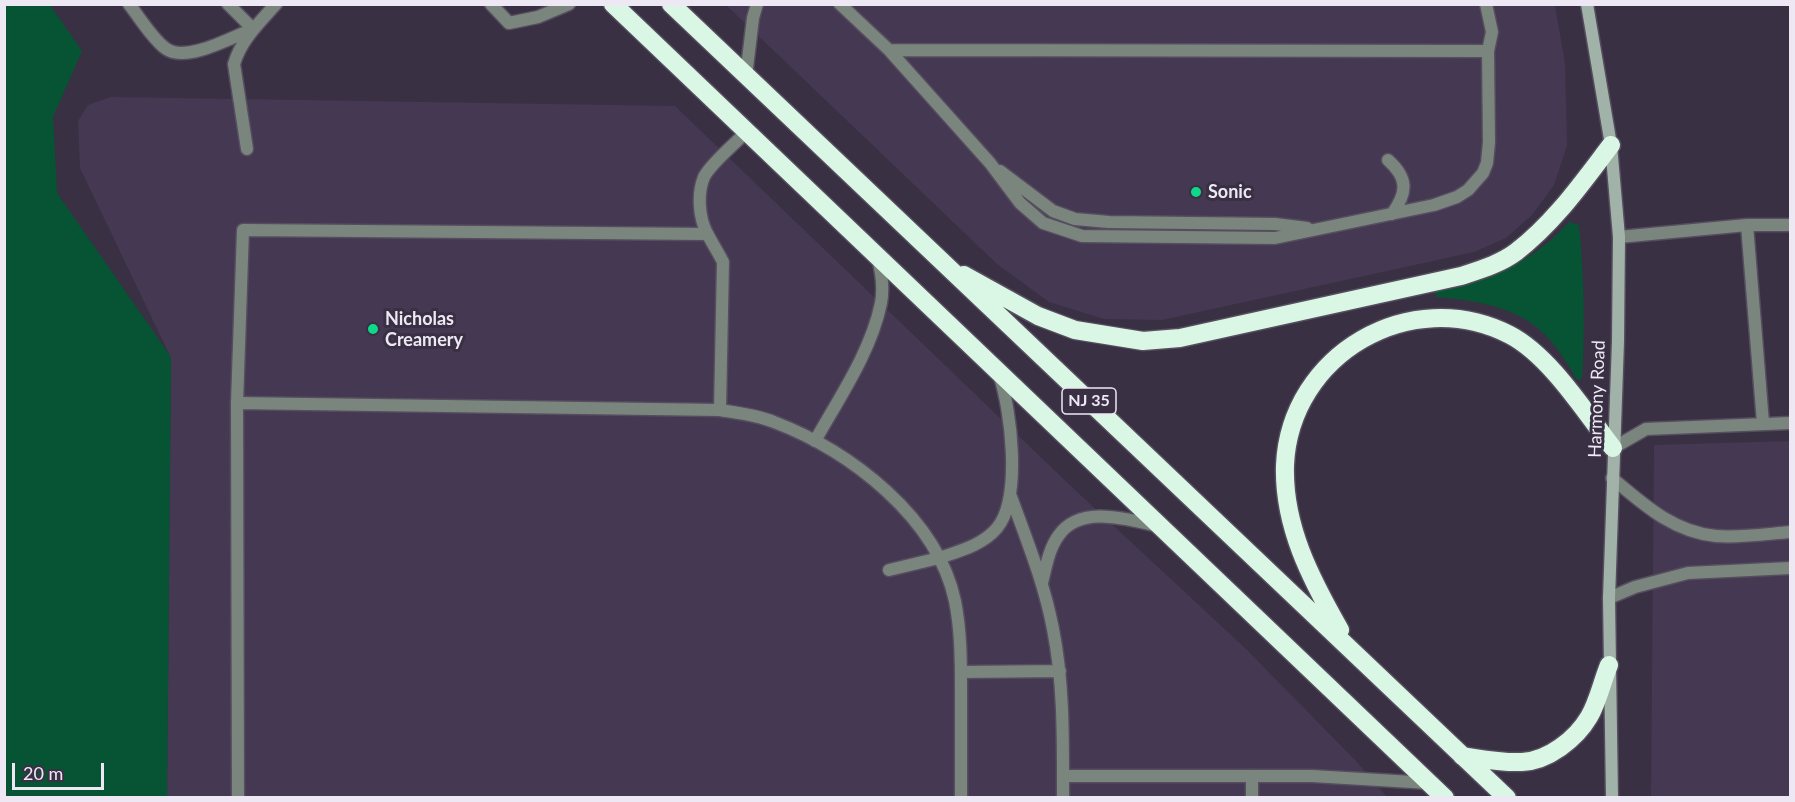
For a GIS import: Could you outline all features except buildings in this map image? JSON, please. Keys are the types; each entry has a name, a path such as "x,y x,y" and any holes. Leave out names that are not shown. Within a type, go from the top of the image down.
{"highway":[{"name":"NJ 35","path":"613,4 1433,790 1445,798"},
{"name":"NJ 35","path":"671,4 1507,798"},
{"path":"940,261 1038,316 1075,330 1143,341 1179,338 1461,276 1488,267 1515,253 1562,209 1611,145"},
{"path":"1350,648 1312,582 1299,549 1288,509 1285,466 1291,428 1309,388 1326,366 1356,342 1386,327 1418,319 1456,319 1476,322 1511,336 1544,361 1613,448"},
{"path":"1462,756 1506,762 1525,762 1544,756 1561,746 1578,733 1590,716 1608,665"}],"street":[{"path":"129,4 159,42 171,51 186,53 201,50 253,29"},
{"path":"228,4 253,29"},
{"path":"247,149 234,64 237,53 253,29 276,4"},
{"path":"491,4 509,23 538,17 569,4"},
{"path":"746,76 753,18 757,4"},
{"path":"840,4 889,50 990,163 1053,211 1075,219 1108,222 1275,224 1316,230 1446,202 1468,190 1483,173 1489,153 1488,51 1492,32 1486,4"},
{"name":"Harmony Road","path":"1587,4 1611,145 1619,237 1618,341 1608,598 1612,798"},
{"path":"889,50 1488,51"},
{"path":"720,410 723,262 707,234 700,207 705,176 746,132"},
{"path":"1388,160 1400,172 1404,185 1403,197 1392,214"},
{"path":"1747,225 1763,423"},
{"path":"1619,237 1747,225 1791,225"},
{"path":"238,798 237,403 243,230 707,234"},
{"path":"814,441 861,358 876,322 882,302 882,278 878,256"},
{"path":"889,570 939,558 971,546 996,529 1006,511 1010,494 1011,430 1007,401 998,371"},
{"path":"237,403 720,410 772,421 814,441 858,468 909,514 939,558 949,580 958,623 961,672 961,798"},
{"path":"1613,448 1646,429 1791,423"},
{"path":"1612,478 1653,512 1676,525 1698,533 1718,536 1791,532"},
{"path":"1010,494 1042,583 1053,627 1060,671 1063,798"},
{"path":"1042,583 1058,535 1076,521 1101,516 1160,527"},
{"path":"1608,598 1635,587 1688,573 1791,568"},
{"path":"961,672 1060,671"},
{"path":"1063,776 1344,777 1433,790"},
{"path":"1252,776 1252,798"}],"shaded area":[{"path":"726,5 1555,5 1565,64 1567,146 1554,185 1532,215 1506,238 1474,252 1162,320 1104,319 1049,302 997,264"},
{"path":"111,97 675,106 1073,488 1246,649 1356,761 1387,797 167,797 171,358 80,168 78,121 88,105"},
{"path":"1790,441 1790,797 1651,798 1654,445"}],"green space":[{"path":"5,4 50,5 82,51 53,117 57,193 171,357 167,797 5,797"},
{"path":"1569,222 1579,225 1584,302 1582,379 1577,380 1552,342 1530,322 1492,306 1436,297 1435,292 1473,282 1508,268 1540,248"}],"place":[{"name":"Sonic","path":"1196,192"},
{"name":"Nicholas Creamery","path":"373,329"}]}
